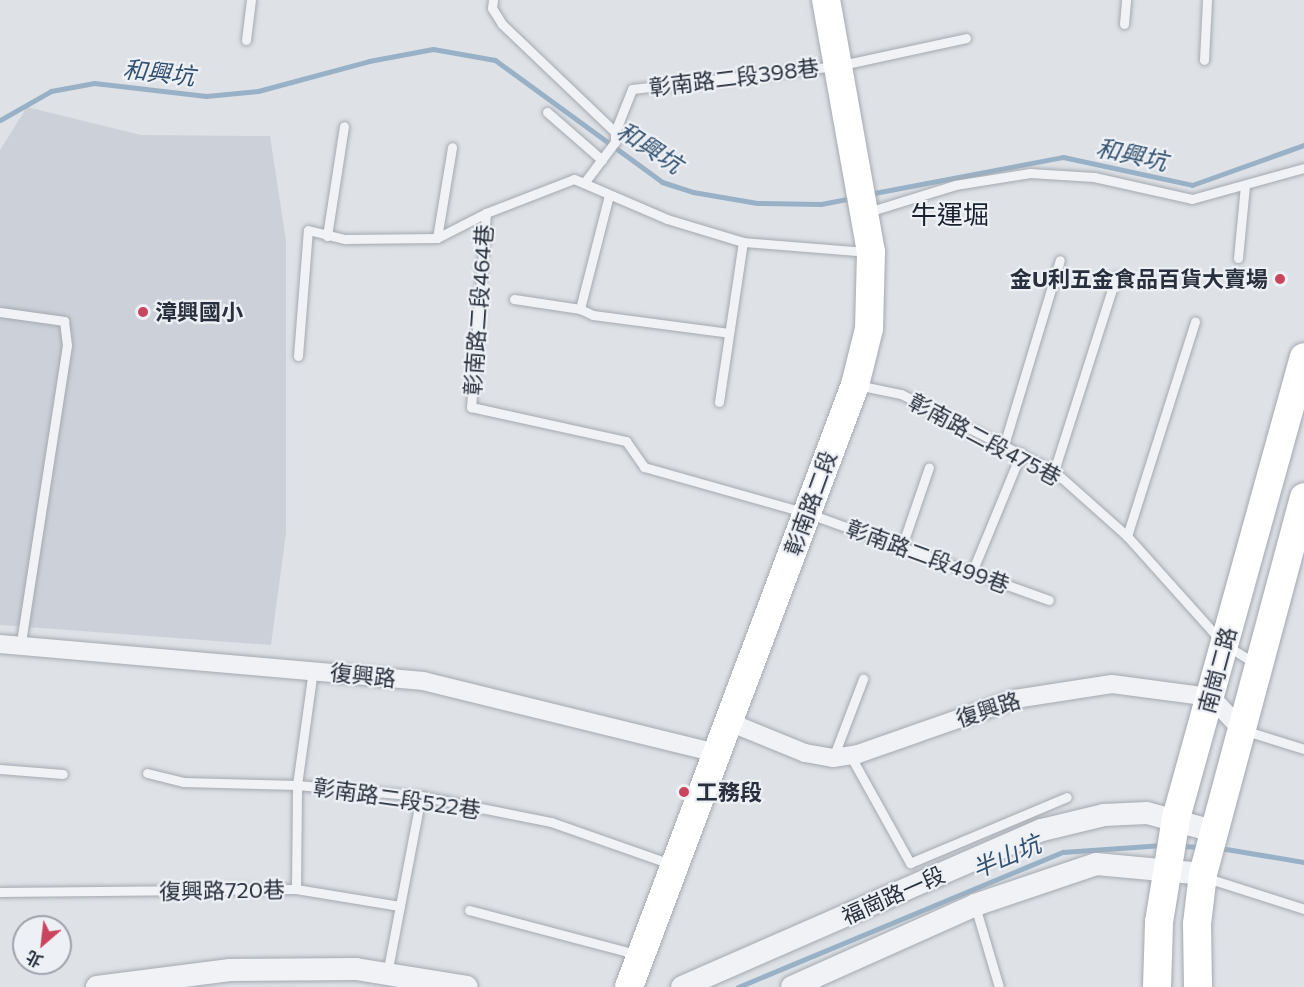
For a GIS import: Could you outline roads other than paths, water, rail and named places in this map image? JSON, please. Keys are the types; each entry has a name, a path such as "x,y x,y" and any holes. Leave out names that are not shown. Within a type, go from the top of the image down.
{"main road":[{"name":"彰南路二段","path":"629,987 855,385 870,329 871,252 864,201 826,0"},
{"name":"南崗二路","path":"1157,987 1166,869 1176,819 1304,357"},
{"name":"南崗二路","path":"1198,987 1197,924 1203,874 1258,666 1302,514"}],"street":[{"name":"復興路","path":"0,644 423,681 717,753"},
{"name":"復興路","path":"729,722 805,753 842,756 1015,699 1051,690 1112,684 1211,697"},
{"path":"1211,697 1242,730"},
{"name":"福崗路一段","path":"682,987 1042,830 1104,815 1147,813 1176,819 1213,831"},
{"name":"福崗路一段","path":"792,987 975,905 1096,864 1203,874"},
{"path":"97,987 230,970 356,969 467,987"}],"lane":[{"path":"246,40 251,0"},
{"path":"493,0 492,8 502,24 615,137"},
{"path":"1124,24 1126,0"},
{"path":"1204,60 1207,0"},
{"path":"837,66 966,38"},
{"name":"彰南路二段398巷","path":"584,183 602,160 615,137 632,89 837,66"},
{"path":"546,112 602,160"},
{"path":"327,236 344,126"},
{"path":"437,238 452,147"},
{"path":"864,201 1030,173 1094,177 1192,199 1304,168"},
{"path":"298,356 308,230 327,236 437,238 486,213 574,179 667,219 743,242 771,247 871,252"},
{"path":"1238,258 1245,184"},
{"path":"580,309 609,195"},
{"name":"彰南路二段464巷","path":"486,213 471,407 626,441 644,467 807,513"},
{"path":"719,402 743,242"},
{"path":"1004,445 1060,261"},
{"path":"1054,471 1116,277"},
{"path":"514,299 580,309 593,315 729,333"},
{"path":"0,312 64,321 67,345 20,647"},
{"path":"1126,536 1195,322"},
{"name":"彰南路二段475巷","path":"855,385 901,394 1054,471 1126,536 1224,644 1258,666"},
{"path":"972,572 1021,453"},
{"path":"902,546 929,467"},
{"name":"彰南路二段499巷","path":"807,513 1049,600"},
{"name":"復興路720巷","path":"0,892 296,889 297,785 313,670"},
{"path":"862,679 842,756 910,863 1067,797"},
{"path":"1242,730 1304,749"},
{"path":"0,769 63,774"},
{"name":"彰南路二段522巷","path":"147,773 183,782 297,785 421,796 551,822 675,866"},
{"path":"387,974 421,796"},
{"path":"1203,874 1211,880 1304,909"},
{"path":"296,889 400,906"},
{"path":"975,905 999,987"},
{"path":"469,910 641,956"}],"waterway":[{"name":"和興坑","path":"0,120 51,91 94,83 206,96 258,91 369,61 433,49 495,60 662,182 693,192 757,203 821,204 851,198"},
{"name":"和興坑","path":"869,194 1063,157 1192,185 1304,145"},
{"name":"半山坑","path":"738,987 1063,852 1163,845"},
{"name":"半山坑","path":"1181,846 1202,847"},
{"name":"半山坑","path":"1220,848 1304,862"}],"place":[{"name":"金U利五金食品百貨大賣場","path":"1280,279"},
{"name":"漳興國小","path":"143,312"},
{"name":"工務段","path":"684,792"}],"district":[{"name":"牛運堀","path":"950,214"}]}
